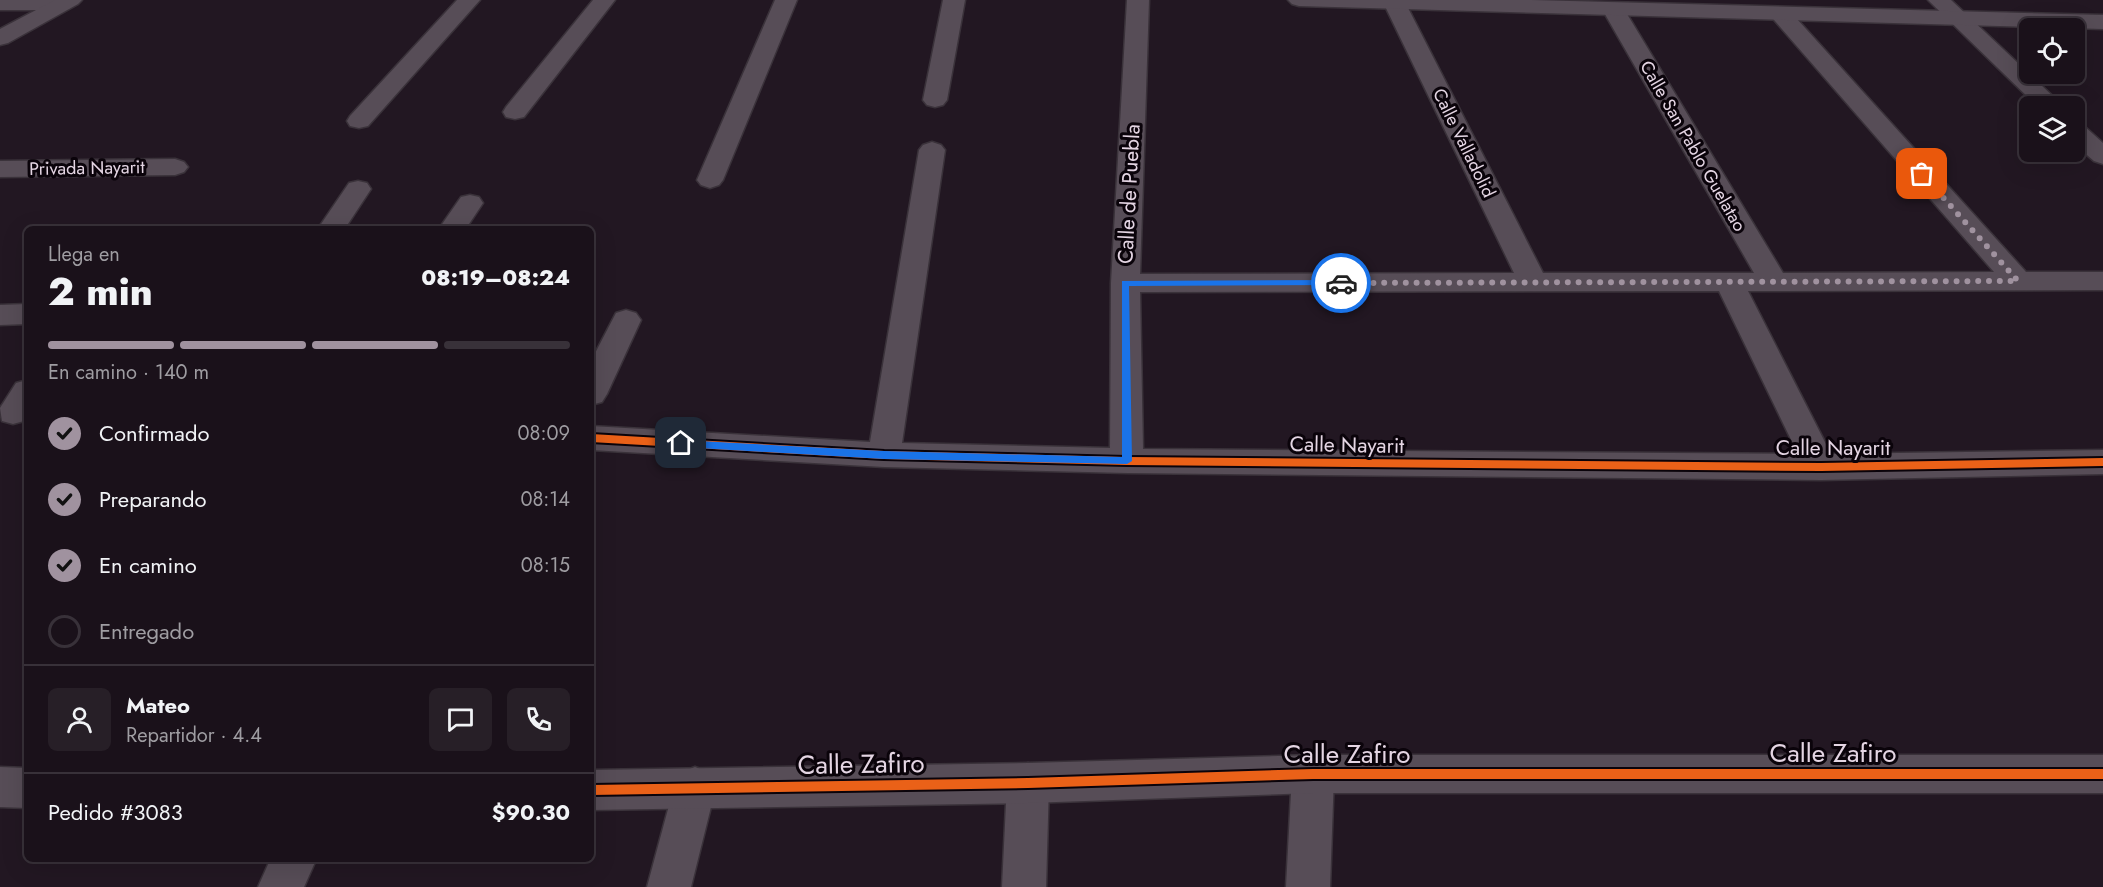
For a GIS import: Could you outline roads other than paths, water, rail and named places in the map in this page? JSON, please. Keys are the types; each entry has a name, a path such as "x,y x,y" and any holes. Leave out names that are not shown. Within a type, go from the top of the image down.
{"street":[{"path":"359,121 469,0"},
{"path":"515,112 604,0"},
{"path":"710,180 786,0"},
{"path":"935,100 954,0"},
{"name":"Calle de Puebla","path":"1127,461 1125,283 1137,0"},
{"path":"1299,0 1779,13 1947,8 2103,22"},
{"path":"0,4 67,2"},
{"path":"0,38 67,2"},
{"name":"Calle Valladolid","path":"1395,4 1533,282"},
{"path":"1947,8 2039,96"},
{"name":"Calle San Pablo Guelatao","path":"1613,9 1773,282"},
{"path":"1779,13 2018,281"},
{"path":"2085,140 2103,156"},
{"path":"884,455 932,150"},
{"name":"Privada Nayarit","path":"0,169 175,167"},
{"path":"333,226 358,189"},
{"path":"454,226 470,203"},
{"path":"1125,283 2103,281"},
{"path":"1729,282 1821,467"},
{"path":"0,315 24,314"},
{"path":"594,388 626,320"},
{"path":"24,396 13,413 24,414"},
{"name":"Calle Nayarit","path":"594,438 884,455 1127,461 1821,467 2103,462"},
{"path":"1308,887 1313,774"},
{"name":"Calle Zafiro","path":"594,790 1028,783 1313,774 2103,774"},
{"path":"1024,887 1028,783"},
{"path":"0,787 24,788"},
{"path":"669,887 695,787"},
{"path":"280,887 293,862"}]}
